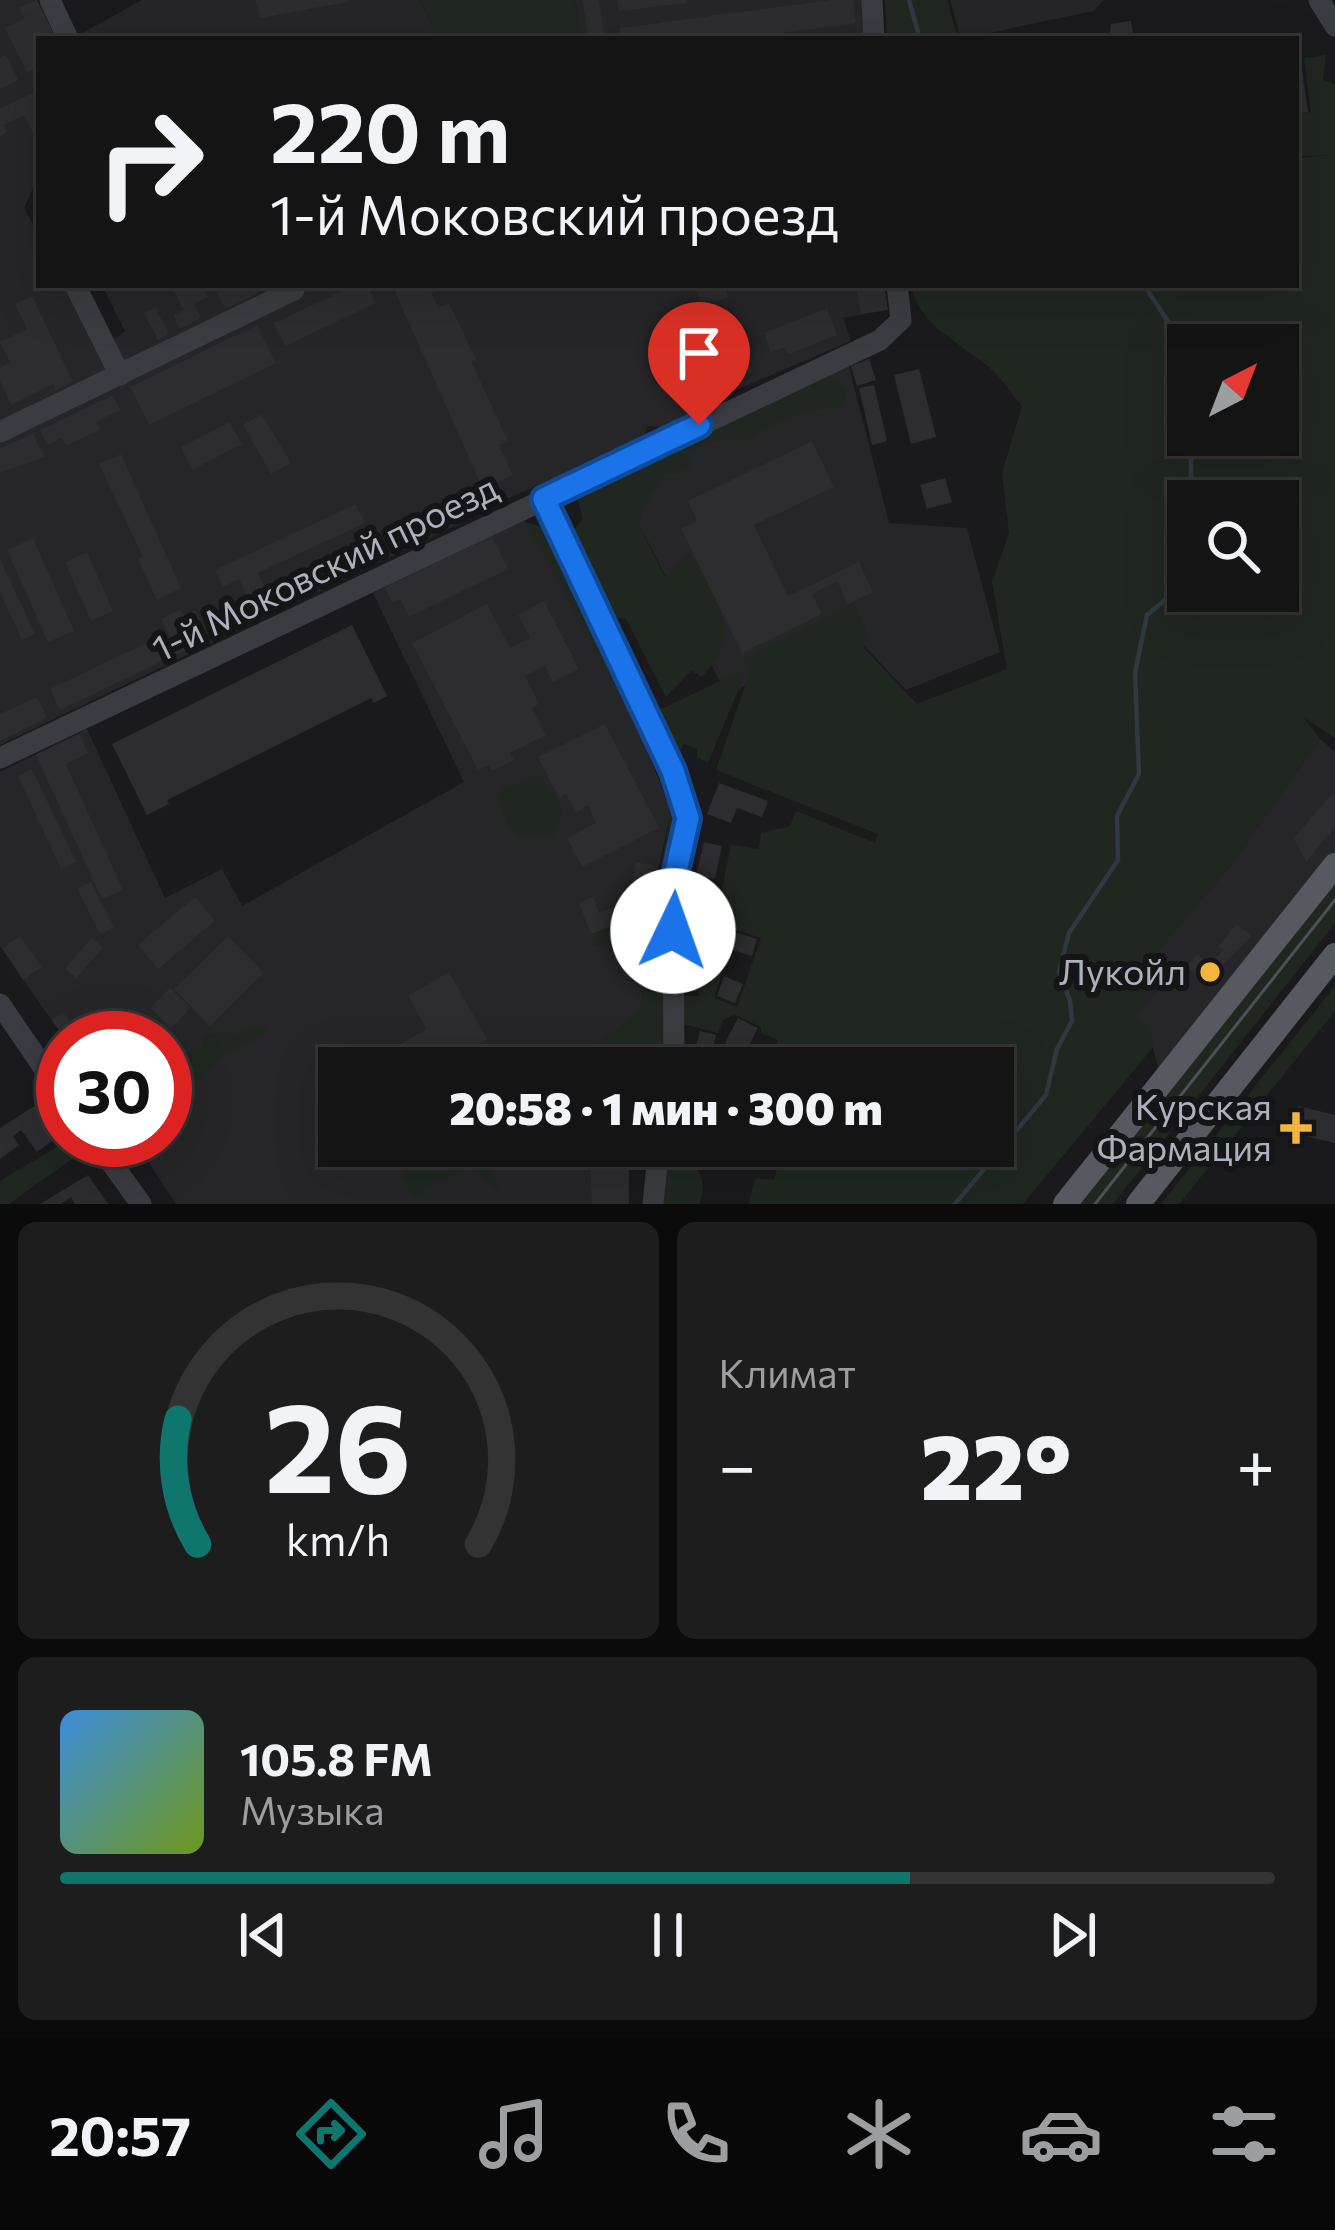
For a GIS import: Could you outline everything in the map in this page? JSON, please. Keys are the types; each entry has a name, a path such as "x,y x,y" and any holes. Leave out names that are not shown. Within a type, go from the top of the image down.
{"main road":[{"path":"1065,1204 1335,865"},
{"path":"1138,1204 1335,955"}],"street":[{"path":"50,0 67,36"},
{"path":"872,0 874,36"},
{"path":"1318,0 1335,26"},
{"path":"77,288 120,374"},
{"name":"1-й Моковский проезд","path":"0,758 880,340 901,320 897,288"},
{"path":"0,432 294,290"},
{"path":"544,499 673,771 688,818 673,885 674,1047"},
{"path":"0,1004 36,1057"},
{"path":"114,1167 141,1204"},
{"path":"653,1204 657,1167"}],"shaded area":[{"path":"0,0 37,0 51,36 36,36 36,182 24,208 36,230 36,288 67,288 99,350 125,331 104,288 884,288 888,310 843,318 851,341 661,427 648,426 644,436 477,513 460,511 461,523 0,745"},
{"path":"142,0 420,0 438,36 86,36 84,32"},
{"path":"420,0 575,0 581,36 438,36"},
{"path":"575,0 870,0 874,36 581,36"},
{"path":"885,0 947,0 957,36 887,36"},
{"path":"950,0 1104,0 1093,11 960,36"},
{"path":"1326,55 1323,80 1335,84 1335,738 1303,717 1320,739 1230,866 1143,968 1161,986 1136,1015 1148,1027 1154,1046 1023,1204 749,1204 755,1178 774,1180 778,1167 1014,1167 1014,1047 775,1047 778,1040 735,1015 723,1020 718,1033 683,1024 682,996 699,996 698,980 686,980 687,968 723,969 714,998 737,1007 761,938 715,923 731,845 759,849 761,833 790,826 796,811 875,843 878,834 716,770 750,672 743,657 854,604 868,633 864,648 917,704 1007,669 992,582 1009,533 1002,473 1022,406 990,368 931,322 912,288 1299,288 1299,158 1332,155 1299,156 1299,114 1311,112 1304,58"},
{"path":"848,363 889,523 967,528 1000,652 906,690 851,632 727,695 614,476"},
{"path":"826,377 838,380 847,391 842,406 795,416 747,441 723,440 686,454 691,466 676,474 665,473 645,506 639,525 665,577 687,553 692,555 717,603 724,632 715,662 701,677 692,670 666,697 626,619 606,616 583,570 571,533 583,519 577,498 609,484 614,476"},
{"path":"524,519 634,719 671,809 649,916 633,1047 318,1047 318,1167 629,1167 629,1204 176,1204 152,1167 192,1167 192,1011 45,1011 0,946 0,772 87,729 165,898 222,869 242,906 464,782 373,593"},
{"path":"525,522 548,529 619,682 615,686"},
{"path":"741,671 745,674 708,763 697,757 697,749 684,744 678,753 669,750 651,714"},
{"path":"630,697 679,809 671,1047 592,1047 641,1010 647,949 593,945 591,934 653,914 669,821 659,775 622,698"},
{"path":"1320,739 1335,751 1335,853 1159,1071 1148,1027 1135,1016 1160,986 1142,969 1230,866"},
{"path":"540,774 563,810 553,837 522,837 508,826 497,798 504,788"},
{"path":"1335,881 1335,923 1113,1204 1078,1204"},
{"path":"1335,986 1335,1011 1179,1204 1161,1204"},
{"path":"253,1026 268,1033 218,1058 203,1077 192,1082 192,1051 202,1046 203,1036 235,1035"},
{"path":"36,1159 36,1167 61,1167 9,1204 0,1204 0,1181"},
{"path":"468,1167 413,1196 401,1177 408,1168"},
{"path":"474,1167 488,1167 499,1194"},
{"path":"662,1167 696,1167 703,1187 699,1204 659,1204"}],"building":[{"path":"37,0 55,36 36,36 36,68 27,72 5,28 25,18 20,7"},
{"path":"256,0 347,0 348,2 260,18"},
{"path":"583,0 599,0 604,36 588,36"},
{"path":"617,0 686,0 687,3 619,11"},
{"path":"831,0 853,0 856,23 758,36 621,36 620,28"},
{"path":"1131,21 1134,36 1109,36 1111,24"},
{"path":"1299,50 1308,112 1299,114"},
{"path":"6,55 18,80 0,89 0,58"},
{"path":"36,91 36,137 24,115 4,125 7,132 0,136 0,109"},
{"path":"173,288 204,288 208,297 194,304 201,318 180,329 173,315 184,310"},
{"path":"214,288 268,288 225,309"},
{"path":"349,288 368,288 376,303 285,346 274,323"},
{"path":"393,288 442,288 431,293 438,308 449,303 476,360 471,361 508,441 499,445 513,475 483,489"},
{"path":"697,288 726,288 728,298 701,305"},
{"path":"857,288 884,288 888,310 861,314"},
{"path":"32,296 73,382 56,390 53,384 11,405 0,381 0,368 10,363 0,342 27,329 15,304"},
{"path":"155,307 169,334 158,340 144,313"},
{"path":"827,308 837,335 788,354 785,347 771,352 764,333"},
{"path":"257,325 276,363 149,425 130,387"},
{"path":"738,355 751,372 719,384 712,365"},
{"path":"869,359 876,380 857,386 851,366"},
{"path":"919,369 936,437 911,444 894,375"},
{"path":"874,385 887,441 872,445 859,388"},
{"path":"113,395 120,410 96,422 100,430 66,446 62,438 47,445 40,430"},
{"path":"262,414 291,463 271,474 243,425"},
{"path":"230,422 242,444 192,470 181,447"},
{"path":"33,433 44,457 0,473 0,449"},
{"path":"812,441 834,487 754,525 788,596 859,562 873,592 848,604 837,581 812,594 822,614 742,653 681,529 697,521 688,501"},
{"path":"121,454 181,588 157,600 138,559 143,557 99,464"},
{"path":"945,478 952,502 927,509 920,485"},
{"path":"356,504 365,523 258,573 265,588 247,596 239,579 223,587 215,570"},
{"path":"492,536 508,569 409,617 400,599 392,603 385,587"},
{"path":"33,538 74,631 48,642 7,550"},
{"path":"87,552 113,611 91,621 65,562"},
{"path":"0,559 35,634 22,640 0,592"},
{"path":"288,582 296,599 274,609 266,592"},
{"path":"544,601 579,669 553,682 545,666 525,676 539,704 532,708 546,735 510,753 514,760 492,771 489,765 478,770 412,643 487,604 510,648 530,638 518,615"},
{"path":"180,610 184,616 195,610 202,625 220,616 229,632 208,643 204,634 190,636 186,629 170,637 161,619"},
{"path":"352,625 387,696 374,703 371,698 167,800 169,804 147,815 112,744"},
{"path":"184,635 191,648 169,659 162,645"},
{"path":"153,640 163,661 60,710 50,689"},
{"path":"37,697 47,718 0,741 0,714"},
{"path":"605,724 659,828 582,867 567,838 596,823 588,806 576,812 566,794 559,798 538,757"},
{"path":"79,734 88,753 66,764 123,890 102,899 36,755"},
{"path":"32,769 76,862 61,869 18,776"},
{"path":"719,783 768,801 762,817 737,808 731,823 707,814"},
{"path":"1332,794 1335,826 1306,862 1294,838"},
{"path":"704,842 722,846 715,879 696,875"},
{"path":"636,862 658,867 648,915 626,911"},
{"path":"91,882 114,927 100,934 77,889"},
{"path":"684,885 718,895 714,916 694,912 696,904 680,900"},
{"path":"195,897 215,921 158,969 138,945"},
{"path":"593,897 599,913 619,905 625,920 591,934 579,903"},
{"path":"682,910 711,918 709,926 721,929 718,940 677,929"},
{"path":"1237,924 1251,936 1209,986 1187,967 1197,954 1210,965 1223,950 1218,946"},
{"path":"724,929 757,939 752,956 719,946"},
{"path":"20,936 42,967 23,980 2,948"},
{"path":"228,936 264,973 210,1026 174,989"},
{"path":"92,938 103,948 76,978 65,968"},
{"path":"715,943 716,964 695,965 694,953 685,953 685,944"},
{"path":"449,972 487,1039 473,1047 395,1047 427,1029 408,996"},
{"path":"724,976 743,984 735,1003 717,996"},
{"path":"170,988 190,1008 153,1011 150,1008"},
{"path":"738,1018 758,1028 748,1047 725,1043"},
{"path":"700,1031 716,1035 713,1047 696,1047"},
{"path":"36,1105 36,1151 21,1130 13,1136 19,1145 0,1159 0,1128"},
{"path":"1298,1106 1335,1115 1335,1143 1292,1133"},
{"path":"590,1167 628,1167 629,1204 592,1204"},
{"path":"88,1175 108,1204 75,1204 71,1197 61,1204 40,1204"}],"waterway":[{"path":"909,0 919,36"},
{"path":"1146,288 1169,324"},
{"path":"1191,456 1191,480"},
{"path":"955,1204 1046,1095 1057,1049 1072,1021 1059,972 1069,933 1118,860 1117,816 1139,774 1135,673 1147,615 1167,598"}],"tram line":[{"path":"1095,1204 1335,900"}],"place":[{"name":"Лукойл","path":"1210,972"},
{"name":"Курская Фармация","path":"1296,1128"}],"route":[{"path":"673,931 673,885 688,818 673,771 544,499 699,425"}]}
